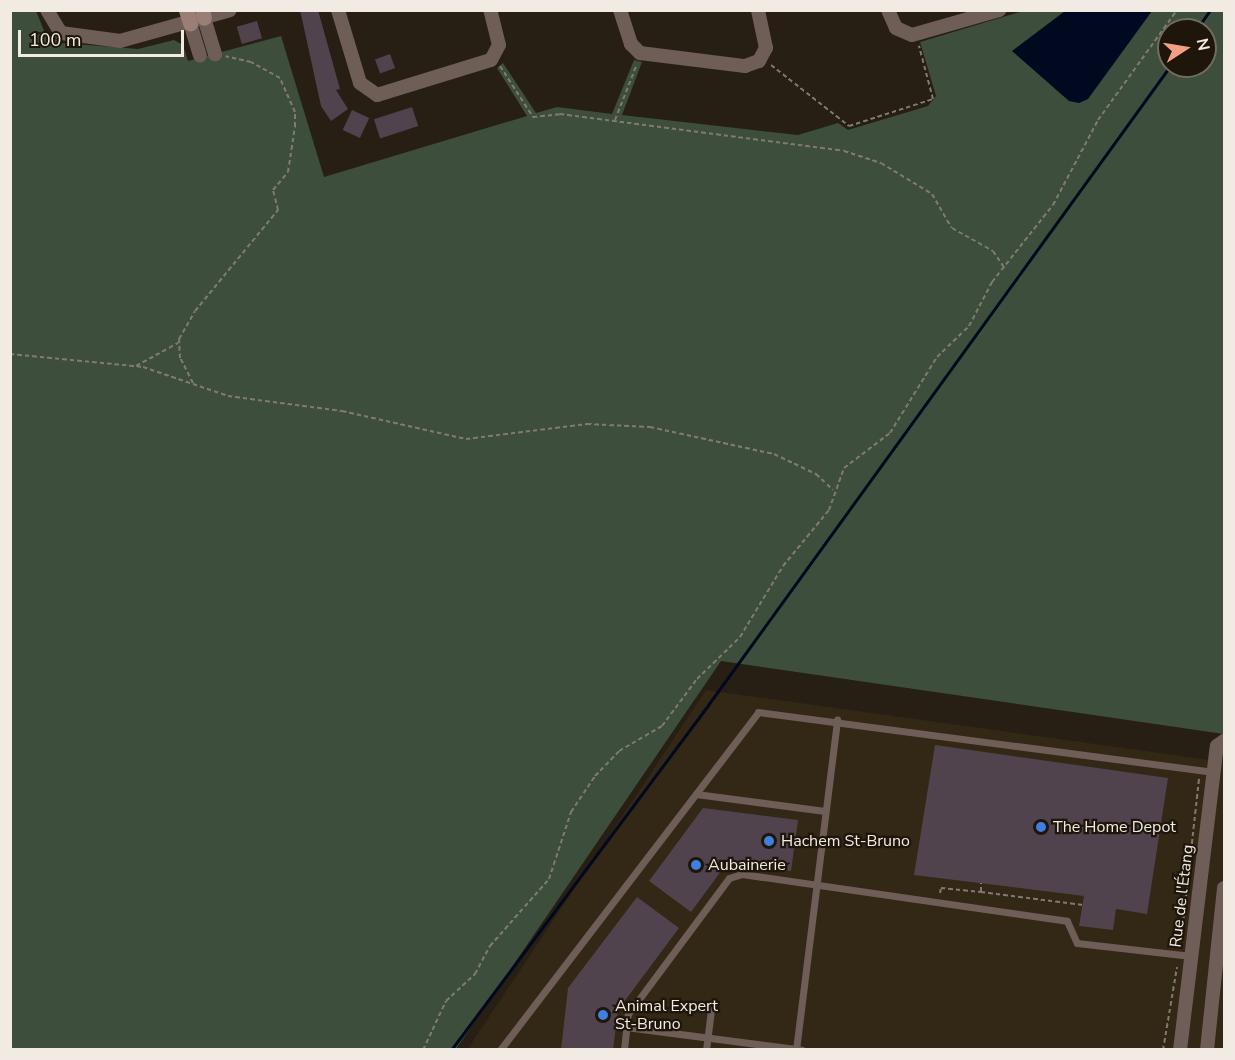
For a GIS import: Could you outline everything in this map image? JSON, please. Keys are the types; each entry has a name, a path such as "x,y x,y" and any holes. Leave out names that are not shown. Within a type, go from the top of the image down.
{"street":[{"path":"47,10 62,33 120,41 195,16 230,10"},
{"path":"338,10 362,86 381,95 491,60 499,45 490,10"},
{"path":"620,10 631,44 640,53 745,66 759,61 766,48 758,10"},
{"path":"888,10 896,28 912,35 999,10"},
{"path":"195,16 214,51"},
{"path":"195,16 200,56"},
{"name":"Rue de l'Étang","path":"1180,1050 1186,955 1208,771 1221,744"},
{"path":"1207,1050 1221,957 1224,888"},
{"path":"1186,955 1221,957"}],"lane":[{"path":"500,1050 758,712 837,720 1208,771"},
{"path":"626,1027 798,1049 837,720"},
{"path":"696,794 825,811"},
{"path":"624,1050 628,1014 729,878 742,874 1067,921 1077,943 1186,955"},
{"path":"706,1050 711,1010"}],"path":[{"path":"423,1050 446,1001 475,974 490,946 543,888 558,860 571,812 595,776 619,751 662,726 697,679 733,646 783,566 830,510 833,490 844,468 890,433 937,357 969,326 986,291 1041,224 1098,120 1177,10"},
{"path":"769,63 849,126 933,99 918,44"},
{"path":"134,366 178,343 195,311 278,210 273,190 288,172 295,112 280,78 214,51"},
{"path":"615,121 638,61"},
{"path":"500,66 533,117 560,114 844,151 881,163 932,194 952,228 993,251 1005,268"},
{"path":"178,343 183,366 196,386"},
{"path":"10,354 134,366 228,396 352,413 466,439 587,424 650,428 774,454 816,474 833,490"},
{"name":"Rue de l'Étang","path":"1163,1050 1173,977 1186,955 1180,925 1208,771"},
{"path":"981,883 981,892"},
{"path":"941,888 1083,905"}],"shaded area":[{"path":"706,690 1224,762 1224,1049 467,1050"}],"green space":[{"path":"10,11 36,11 45,33 62,43 138,49 174,40 183,45 188,61 281,36 324,177 527,116 497,68 503,63 536,113 557,107 612,114 634,60 642,62 622,115 798,135 838,123 848,130 928,106 936,96 920,42 1023,11 1224,11 1224,734 721,661 456,1049 11,1049"}],"water":[{"path":"1065,11 1152,11 1088,99 1079,103 1069,101 1012,51"}],"building":[{"path":"300,10 318,10 340,89 336,90 348,109 331,121 321,106"},
{"path":"257,21 262,38 242,44 237,27"},
{"path":"390,54 395,68 380,74 375,59"},
{"path":"412,107 418,126 380,138 374,119"},
{"path":"352,110 369,118 360,138 343,130"},
{"name":"The Home Depot","path":"935,745 1168,778 1147,914 1116,909 1113,930 1079,926 1084,896 914,875"},
{"path":"703,808 798,820 791,871 727,863 691,912 649,881"},
{"path":"637,897 679,928 618,1010 613,1050 561,1050 568,988"}],"waterway":[{"path":"1204,18 1210,10"},
{"path":"451,1050 708,705 1161,78"}],"place":[{"name":"The Home Depot","path":"1041,827"},
{"name":"Hachem St-Bruno","path":"769,841"},
{"name":"Aubainerie","path":"696,865"},
{"name":"Animal Expert St-Bruno","path":"603,1015"}]}
